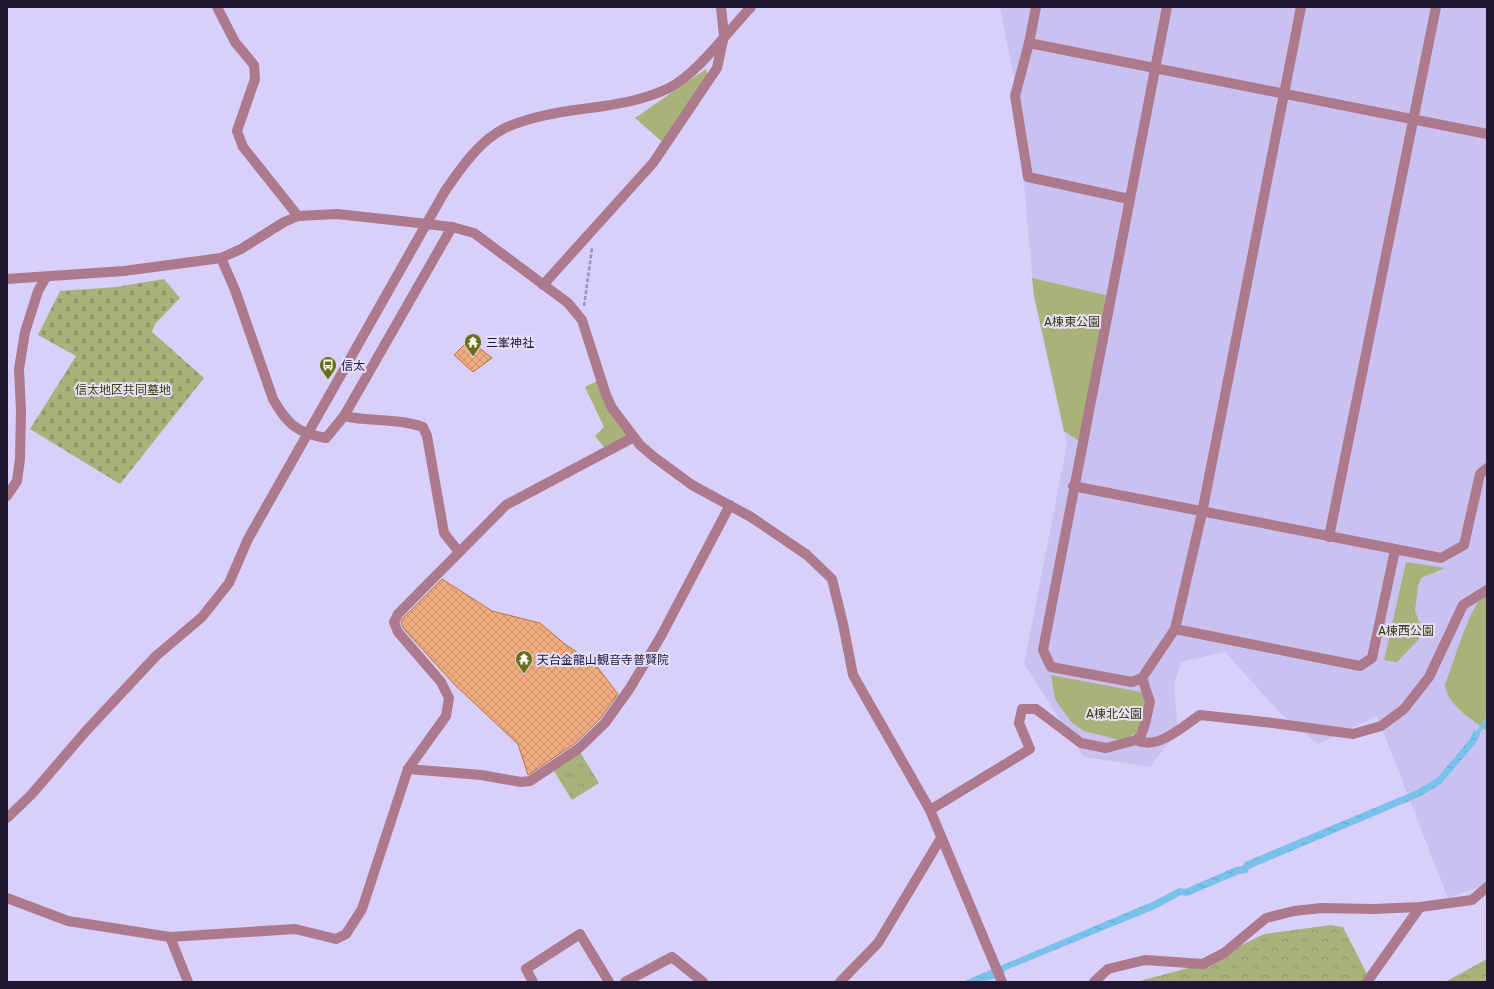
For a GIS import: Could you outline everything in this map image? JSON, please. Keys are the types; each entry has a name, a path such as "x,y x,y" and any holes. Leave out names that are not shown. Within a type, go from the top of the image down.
{"street":[{"path":"217,7 235,42 254,65 254,79 237,131 244,147 298,216"},
{"path":"543,284 653,163 717,68 724,36 721,7"},
{"path":"7,818 31,795 86,731 156,656 202,616 229,583 248,539 445,191 463,164 482,144 504,129 530,119 648,98 671,87 695,68 751,7"},
{"path":"1036,7 1029,43 1015,96 1028,177 1129,199"},
{"path":"1167,7 1043,650 1051,667 1132,682 1142,678 1175,628 1202,513 1301,7"},
{"path":"1329,537 1436,7"},
{"path":"1029,43 1413,121 1487,134"},
{"path":"7,279 124,271 221,258 241,249 284,222 298,216 337,214 452,227 474,233 568,303 582,320 606,395 612,408 640,445 660,462 692,485 751,517 807,555 832,579 853,675 930,810 1002,982"},
{"path":"221,258 235,290 273,399 282,414 293,427 308,435 326,438 344,416 452,227"},
{"path":"7,496 17,481 20,459 21,411 19,369 25,332 38,291 46,277"},
{"path":"344,416 359,419 399,420 423,427 428,436 444,533 460,552"},
{"path":"7,898 68,921 170,937 295,929 336,939 346,934 362,909 408,769 446,716 449,698 441,682 398,632 394,622 398,614 506,505 634,436"},
{"path":"1074,486 1202,513 1441,558 1464,545 1480,474 1487,468"},
{"path":"408,769 481,775 521,782 530,781 578,749 604,723 630,688 661,636 730,506"},
{"path":"1175,628 1360,666 1372,658 1395,550"},
{"path":"1136,740 1143,743 1165,739 1200,715 1353,734 1381,726 1404,709 1429,677 1463,605 1487,590"},
{"path":"930,810 1030,749 1019,723 1022,709 1036,709 1081,743 1106,748 1136,740 1141,735 1150,702 1142,678"},
{"path":"840,982 878,942 941,838"},
{"path":"1094,982 1108,969 1145,960 1203,964 1224,953 1266,918 1294,911 1322,908 1373,909 1420,907 1472,900 1487,887"},
{"path":"1367,982 1420,907"},
{"path":"533,982 526,969 580,934 609,982"},
{"path":"170,937 188,982"},
{"path":"625,982 672,957 703,982"}],"path":[{"path":"582,320 595,227"}],"shaded area":[{"path":"1000,7 1487,7 1487,884 1448,898 1377,716 1318,744 1280,713 1225,652 1181,662 1174,685 1178,730 1150,767 1084,757 1024,664 1067,444 1034,296 1015,83"}],"green space":[{"path":"706,69 709,81 666,145 635,118"},
{"name":"A棟東公園","path":"1032,278 1110,296 1082,443 1064,431 1034,296"},
{"name":"信太地区共同墓地","path":"164,279 180,298 155,324 152,332 204,378 120,484 30,429 76,356 38,335 60,291 116,287"},
{"path":"601,379 634,437 607,451 595,436 604,427 585,387"},
{"name":"A棟西公園","path":"1406,562 1445,568 1421,578 1418,586 1415,611 1421,626 1419,639 1397,662 1384,660"},
{"path":"1487,592 1487,731 1456,706 1447,693 1445,685 1469,620 1481,598"},
{"name":"A棟北公園","path":"1051,675 1141,692 1146,702 1138,731 1123,741 1084,731 1071,722 1055,699"},
{"path":"578,749 599,783 572,800 552,768"},
{"path":"1331,925 1343,927 1371,982 1136,982 1203,964 1264,934"},
{"path":"1487,959 1487,982 1445,982"}],"water":[{"path":"1474,730 1480,734 1475,744 1441,784 1419,797 1249,869 1247,873 1239,874 1187,896 1181,895 1155,909 1006,970 992,980 962,982 1152,902 1179,888 1185,889 1236,867 1243,866 1245,862 1415,791 1437,778 1470,739"}],"building":[{"name":"三峯神社","path":"469,340 492,358 473,372 454,355"},
{"name":"天台金龍山観音寺普賢院","path":"442,579 492,611 540,623 566,645 595,664 618,694 600,719 574,744 528,775 518,744 454,684 404,629 401,622 403,618"}],"waterway":[{"path":"1475,737 1487,719"}],"place":[{"name":"三峯神社","path":"473,357"},
{"name":"信太","path":"328,380"},
{"name":"天台金龍山観音寺普賢院","path":"524,674"}]}
